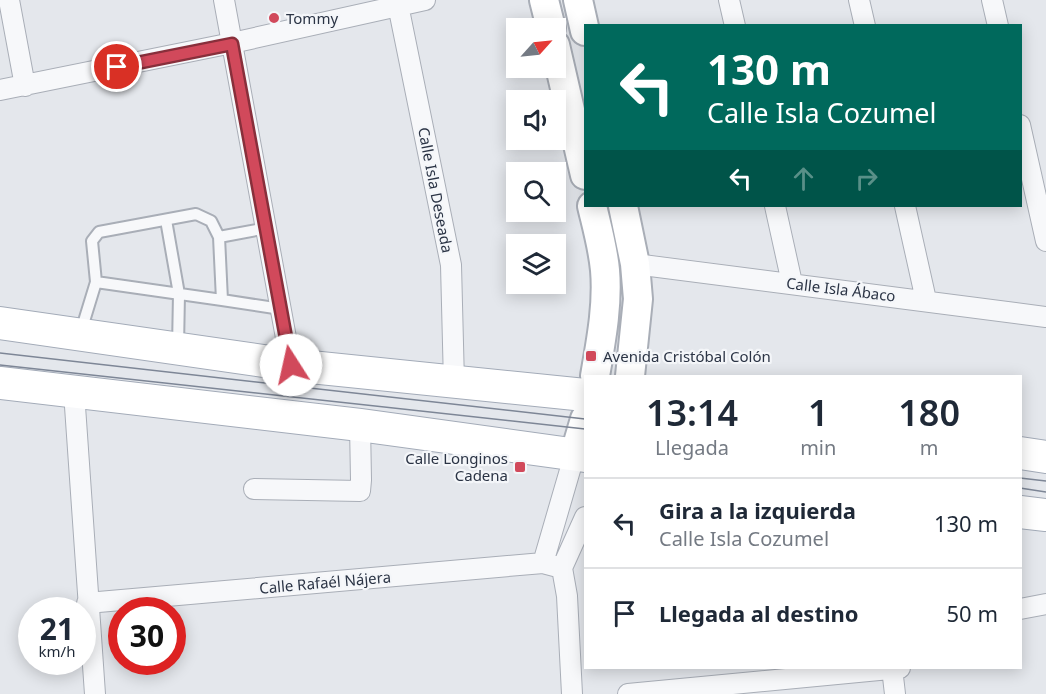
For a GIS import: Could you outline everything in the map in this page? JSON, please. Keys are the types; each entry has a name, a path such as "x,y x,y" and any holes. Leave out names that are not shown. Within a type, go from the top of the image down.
{"main road":[{"path":"0,323 291,365 584,395"},
{"path":"0,383 360,424 580,455"},
{"path":"1022,453 1046,457"},
{"path":"1022,512 1046,515"}],"street":[{"path":"9,0 25,86"},
{"path":"224,0 291,365"},
{"path":"0,90 232,44 398,3 425,0"},
{"path":"544,0 548,18"},
{"path":"578,0 584,26"},
{"path":"729,0 735,24"},
{"path":"860,0 865,24"},
{"path":"992,0 998,24"},
{"name":"Calle Isla Deseada","path":"398,3 451,265 454,383"},
{"path":"563,78 584,171"},
{"path":"1022,134 1046,241"},
{"path":"592,207 603,253 605,273 604,317 595,375"},
{"path":"622,207 635,264 638,299 630,375"},
{"path":"775,207 792,283"},
{"path":"905,207 926,300"},
{"name":"Calle Isla Ábaco","path":"635,264 1046,317"},
{"path":"74,392 87,597"},
{"path":"254,489 360,491 360,424"},
{"path":"543,563 580,455 584,426"},
{"path":"572,694 576,596 562,568 584,519"},
{"name":"Calle Rafaél Nájera","path":"96,602 543,563 562,568"},
{"path":"1022,609 1046,604"},
{"path":"628,694 884,669"},
{"path":"894,669 895,694"},
{"path":"93,675 95,694"}],"lane":[{"path":"80,334 96,282 92,241 99,232 196,213 211,221 219,237 222,300"},
{"path":"166,220 179,294 178,349"},
{"path":"219,237 267,228"},
{"path":"96,282 281,309"}],"tram line":[{"path":"0,353 584,419"},
{"path":"0,365 584,429"},
{"path":"1022,478 1046,481"},
{"path":"1022,488 1046,492"}],"place":[{"name":"Tommy","path":"274,18"},
{"name":"Avenida Cristóbal Colón","path":"591,356"},
{"name":"Calle Longinos Cadena","path":"520,467"}],"route":[{"path":"117,67 232,44 291,365"}]}
